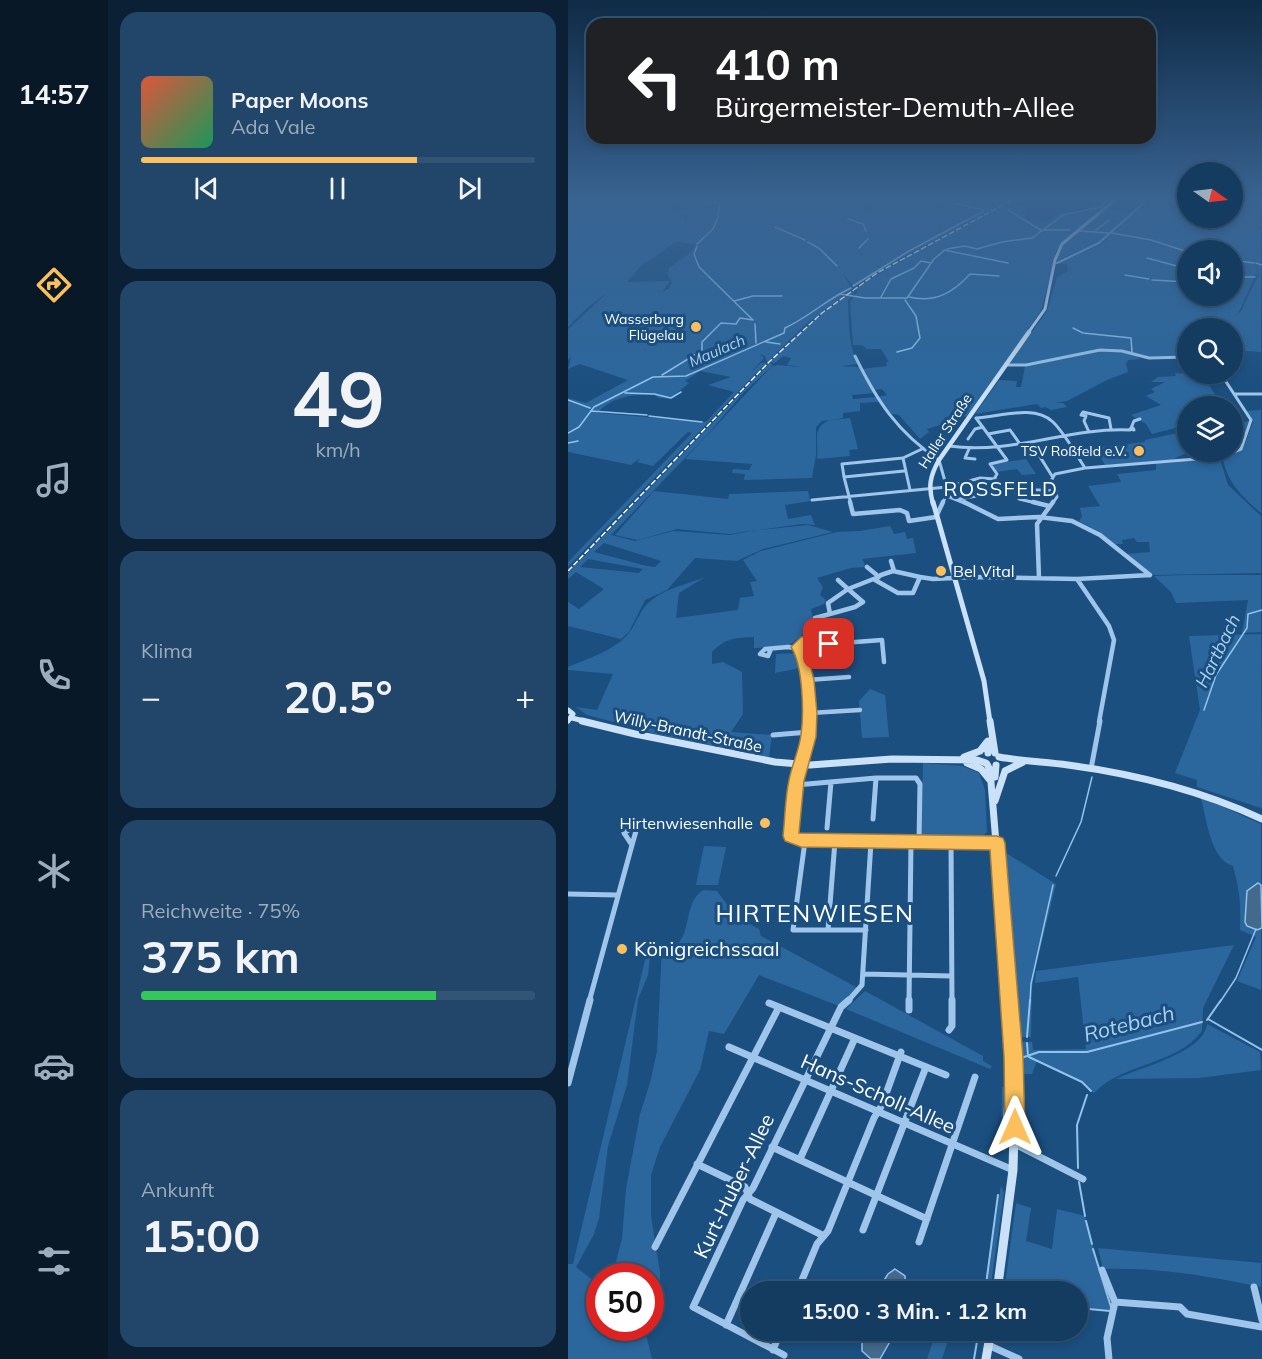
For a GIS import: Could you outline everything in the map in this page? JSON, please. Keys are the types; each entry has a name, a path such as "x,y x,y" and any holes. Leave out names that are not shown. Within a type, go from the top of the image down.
{"main road":[{"name":"Haller Straße","path":"998,1281 1015,1144 1013,1057 992,759 985,686 959,597 950,578 929,489 939,460 973,417 1006,364 1043,312 1054,263"},
{"name":"Haller Straße","path":"959,597 984,697 992,759 991,784 995,811"},
{"path":"568,710 572,712 570,720"},
{"name":"Willy-Brandt-Straße","path":"570,720 749,758 800,764 892,759 992,759"},
{"path":"964,757 980,751 988,740"},
{"name":"Willy-Brandt-Straße","path":"800,764 896,756 992,759"},
{"path":"992,759 1040,761"},
{"path":"992,759 1040,761 1181,788 1227,803 1261,819"},
{"path":"948,760 975,766 985,772 991,784"},
{"path":"995,802 1002,773 1008,767 1023,762"},
{"path":"986,1359 989,1341"}],"street":[{"path":"1006,364 1026,365 1100,350 1122,351 1149,358 1177,357"},
{"path":"855,356 867,381 898,427 922,449 939,460 947,487 947,496 936,517 909,521 907,513 900,510 853,514 847,496 842,464 903,458 922,449"},
{"path":"1052,476 1061,471 1085,468 1221,457 1241,449 1251,420 1226,384"},
{"path":"1234,394 1261,394"},
{"path":"973,417 1038,414 1053,422 1085,468"},
{"path":"1089,432 1084,421 1086,414 1109,418 1111,429"},
{"path":"973,417 1007,460 990,464 997,474 994,479"},
{"path":"949,446 969,449 1032,444 1089,432 1131,429 1134,421 1140,419"},
{"path":"968,439 974,429 983,427"},
{"path":"988,434 1010,430 1020,444"},
{"path":"1032,444 1052,476 1057,491 1056,500 1041,516 1035,530 1039,578"},
{"path":"969,449 965,458 975,459"},
{"path":"903,458 904,471 910,490"},
{"path":"934,469 941,469"},
{"path":"844,477 904,471"},
{"path":"812,500 947,487 980,478 994,479 1004,490"},
{"path":"968,481 979,495"},
{"path":"959,499 1015,489 1057,491"},
{"path":"1015,489 1019,499 1049,506"},
{"path":"830,614 828,603 831,600 870,579 894,571 932,579 1077,579 1150,575 1087,525 1077,521 1041,516 1012,520 998,519 959,499 947,496"},
{"path":"891,561 894,571"},
{"path":"868,567 877,577 877,582 897,593 908,595 913,593 915,583 920,577"},
{"path":"1077,579 1109,626 1114,640 1091,769"},
{"path":"815,618 855,607 863,602 838,580"},
{"path":"771,649 798,647 806,640 828,640 829,644 882,640 884,662"},
{"path":"798,647 801,650 807,680 810,713 809,732 796,785 790,833 795,840 997,843"},
{"path":"807,680 849,677"},
{"path":"810,713 860,710"},
{"path":"773,735 809,732"},
{"path":"796,785 876,778 916,778 919,780 919,842"},
{"path":"873,819 876,778"},
{"path":"827,828 831,782"},
{"path":"805,840 793,930 866,930"},
{"path":"828,930 835,841"},
{"path":"871,842 864,974 951,976"},
{"path":"909,1010 911,842"},
{"path":"949,1030 952,1026 951,842"},
{"path":"568,1083 632,845"},
{"path":"568,894 617,894"},
{"name":"Kurt-Huber-Allee","path":"726,1325 693,1307 743,1200 772,1147 841,1007 858,992 864,974"},
{"path":"769,1003 946,1075"},
{"path":"655,1247 779,1007"},
{"path":"800,1159 855,1038"},
{"name":"Hans-Scholl-Allee","path":"729,1047 1013,1170"},
{"path":"802,1281 817,1244 828,1231 901,1055"},
{"path":"864,1230 926,1067"},
{"path":"919,1242 975,1077"},
{"path":"1015,1144 1083,1179"},
{"path":"772,1147 927,1219"},
{"path":"697,1164 745,1187 750,1199 824,1236"},
{"path":"776,1213 726,1325 784,1356"},
{"path":"1102,1270 1115,1302 1107,1338 1109,1359"},
{"path":"1254,1287 1261,1320"},
{"path":"1115,1302 1180,1307 1187,1314 1261,1327"},
{"path":"773,1350 777,1341"},
{"path":"988,1345 1019,1359"}],"shaded area":[{"path":"568,263 645,263 627,282 670,281 662,292 672,283 668,275 669,268 675,263 892,263 854,287 842,273 852,289 805,325 767,362 765,356 760,354 764,358 751,372 761,363 766,363 568,567 568,562 692,433 688,432 653,466 637,462 640,458 631,465 568,452 568,398 586,403 628,380 580,364 568,369 571,357 568,360 568,329 608,292 568,327","holes":["700,371 731,377 708,385 734,392 706,422 598,413 603,407 624,397 655,395 659,398 670,399 689,383 685,381"]},
{"path":"895,263 1053,263 1041,311 968,416 942,420 944,424 927,429 929,432 920,439 899,415 891,414 878,397 887,395 882,389 874,390 862,369 887,366 886,362 889,362 881,349 867,349 862,345 853,345 850,302 858,291 855,289"},
{"path":"1062,263 1177,263 1177,306 1242,306 1232,318 1177,318 1177,357 1137,356 1140,359 1128,360 1126,364 1128,372 1067,401 1055,403 1063,403 1067,407 1051,410 1041,408 1037,404 975,414 999,380 1017,381 1016,387 1021,387 1025,366 1009,364 1047,311 1057,277 1068,271 1067,264"},
{"path":"1243,263 1255,263 1258,274 1254,276 1243,303"},
{"path":"1256,263 1261,263 1261,352 1243,351 1243,318 1232,318 1241,311 1259,274"},
{"path":"854,289 854,294 848,300 849,325 852,349 858,364 841,366 859,367 874,393 852,395 853,399 877,397 879,402 860,403 860,411 843,413 843,418 831,420 850,418 858,449 849,450 850,456 817,459 818,431 823,423 829,420 822,421 816,427 816,455 812,478 744,480 745,474 732,473 733,469 749,470 752,464 685,459 771,367 777,365 802,367 787,365 791,358 783,356 775,363 770,362 816,319"},
{"path":"770,363 773,365 744,392 708,434 611,535 635,541 673,531 730,535 757,530 730,534 677,529 638,540 615,535 654,491 728,499 729,494 808,491 810,501 785,505 788,519 811,515 815,525 802,524 759,530 808,525 833,532 763,549 737,561 695,558 667,590 645,600 629,632 621,639 568,626 568,602 579,609 604,589 576,572 568,579 568,573","holes":["604,543 661,561 655,567 647,566 594,552","588,559 643,569 639,573 580,567"]},
{"path":"1175,373 1177,373 1177,384 1208,384 1216,396 1177,396 1177,428 1152,434 1146,424 1131,415 1161,405 1146,396 1155,392 1151,389 1165,382 1151,382 1158,377 1176,376"},
{"path":"1261,410 1261,513 1233,484 1224,462 1243,462 1243,448 1253,422 1246,411"},
{"path":"1250,420 1243,441 1243,423"},
{"name":"TSV Roßfeld e.V.","path":"1177,433 1177,458 1172,460 1105,465 1095,448 1145,442 1145,440"},
{"path":"1026,459 1036,474 1022,475 1017,469 996,472 991,464"},
{"path":"1221,462 1228,485 1261,516 1261,573 1154,575 1126,554 1150,552 1149,542 1137,542 1134,538 1122,540 1123,544 1114,544 1096,530 1079,521 1082,517 1080,508 1100,506 1088,486 1121,482 1117,474 1156,470 1156,463"},
{"path":"890,526 894,534 905,532 907,539 913,538 916,553 862,559 866,567 851,568 817,578 823,587 820,595 826,600 824,604 811,609 813,619 819,620 820,635 802,635 788,646 754,648 754,637 736,638 726,641 712,652 712,664 723,662 742,672 743,714 731,732 772,735 769,757 651,733 587,715 576,707 597,710 613,674 568,670 568,667 617,644 629,633 645,606 659,595 705,577 679,593 676,618 738,610 740,598 754,596 750,582 757,581 743,560 761,551 837,532"},
{"path":"1261,575 1261,632 1242,633 1248,600 1176,603 1171,592 1154,576"},
{"path":"1261,634 1261,808 1197,787 1197,780 1175,773 1200,710 1189,636"},
{"path":"798,653 800,668 775,673 776,654"},
{"path":"870,689 885,695 889,737 862,738 859,701"},
{"path":"923,763 962,766 979,773 985,790 987,832 983,836 921,835"},
{"path":"1202,797 1261,824 1261,885 1257,883 1247,891 1245,922 1257,930 1261,928 1261,990 1237,981 1256,937 1240,930 1240,898 1233,866 1225,862 1214,847"},
{"path":"704,846 726,847 718,885 696,885"},
{"path":"1006,853 1056,884 1032,987 1031,1037 1021,1037 1021,1018 1015,998"},
{"path":"1258,883 1261,885 1262,928 1257,930 1247,926 1245,922 1247,891"},
{"path":"703,890 717,891 736,917 759,929 761,936 858,988 839,1006 759,975 724,1034 709,1031 700,1070 660,1147 651,1175 651,1216 658,1263 615,1263 622,1238 626,1189 640,1114 657,1051 662,947 672,948 683,936 696,896"},
{"path":"650,939 652,941 648,975 638,999 627,1085 608,1146 599,1218 594,1234 576,1267 586,1275 586,1341 648,1341 652,1359 568,1359 568,1264 573,1264"},
{"path":"1234,945 1203,1008 1202,1031 1179,1051 1120,1075 1094,1093 1082,1081 1037,1061 1032,1074 1020,1074 1020,1042 1032,1042 1033,1050 1086,1049 1078,977 1035,983 1036,971"},
{"path":"865,991 983,1056 983,1061 992,1066 990,1069 846,1009"},
{"path":"1207,1024 1260,1052 1261,1070 1199,1078 1116,1079 1183,1051 1203,1034"},
{"path":"1002,1087 1010,1088 1011,1112 1010,1138 1004,1152 1001,1142"},
{"path":"1001,1185 1004,1193 991,1281 987,1281"},
{"path":"1016,1203 1031,1208 1026,1241 1052,1249 1057,1209 1085,1216 1111,1311 1088,1309 1088,1281 1005,1281"},
{"path":"1098,1248 1261,1263 1261,1287 1183,1273 1143,1269 1103,1269"},
{"path":"895,1269 905,1276 905,1281 883,1281"},
{"path":"862,1341 890,1341 880,1359 871,1359 862,1351"},
{"path":"933,1341 948,1341 942,1359 927,1359"}],"waterway":[{"path":"698,263 753,320 740,318 736,324 721,323 702,342 702,350"},
{"name":"Maulach","path":"853,286 889,263"},
{"path":"881,297 891,279 919,263"},
{"name":"Maulach","path":"840,294 865,298 907,298 931,263"},
{"path":"1167,263 1177,266"},
{"path":"1257,263 1262,265"},
{"path":"909,297 927,299 943,295 970,274 999,276"},
{"path":"1125,275 1149,279"},
{"path":"1243,277 1255,277"},
{"path":"1152,280 1177,281"},
{"name":"Maulach","path":"591,411 594,407 653,377 686,376 784,333 785,328 851,288"},
{"path":"734,301 753,296 782,296"},
{"path":"897,352 912,348 920,338 916,316 905,300"},
{"path":"755,324 756,343"},
{"path":"1073,328 1083,333 1131,338 1132,352"},
{"path":"766,342 780,344"},
{"path":"662,375 701,351"},
{"path":"625,393 654,394 671,398 681,392"},
{"path":"568,400 590,408"},
{"name":"Maulach","path":"568,433 579,427 591,411"},
{"path":"591,411 647,415"},
{"path":"649,416 702,422"},
{"path":"568,443 578,441"},
{"name":"Hartbach","path":"1204,710 1216,675 1247,628 1248,614 1262,610"},
{"path":"1056,876 1081,822 1092,777"},
{"path":"1030,1002 1031,984 1053,885"},
{"name":"Rotebach","path":"1220,1002 1236,978 1256,929"},
{"path":"1027,1037 1030,1000"},
{"name":"Rotebach","path":"1207,1020 1221,1000"},
{"path":"1208,1019 1262,1050"},
{"name":"Rotebach","path":"1028,1056 1039,1052 1087,1052 1202,1022"},
{"path":"1027,1043 1028,1056"},
{"name":"Rotebach","path":"1021,1058 1028,1056"},
{"path":"1029,1057 1082,1082 1091,1091"},
{"path":"1003,1130 1006,1093"},
{"path":"1078,1168 1077,1125 1087,1095"},
{"path":"1079,1182 1085,1216"},
{"path":"986,1281 998,1195"},
{"path":"1086,1221 1092,1244"},
{"path":"1093,1249 1111,1307"},
{"path":"1088,1309 1110,1311"},
{"path":"974,1359 977,1341"}],"railway":[{"path":"568,571 769,362 822,313 877,273 895,263"}],"place":[{"name":"Wasserburg Flügelau","path":"696,327"},
{"name":"TSV Roßfeld e.V.","path":"1139,451"},
{"name":"Bel Vital","path":"941,571"},
{"name":"Hirtenwiesenhalle","path":"765,823"},
{"name":"Königreichssaal","path":"622,949"}],"district":[{"name":"ROSSFELD","path":"1001,489"},
{"name":"HIRTENWIESEN","path":"815,914"}],"route":[{"path":"829,644 828,640 806,640 798,647 801,650 807,680 810,713 808,737 796,781 791,836 795,840 997,843 1013,1057 1015,1127"}]}
